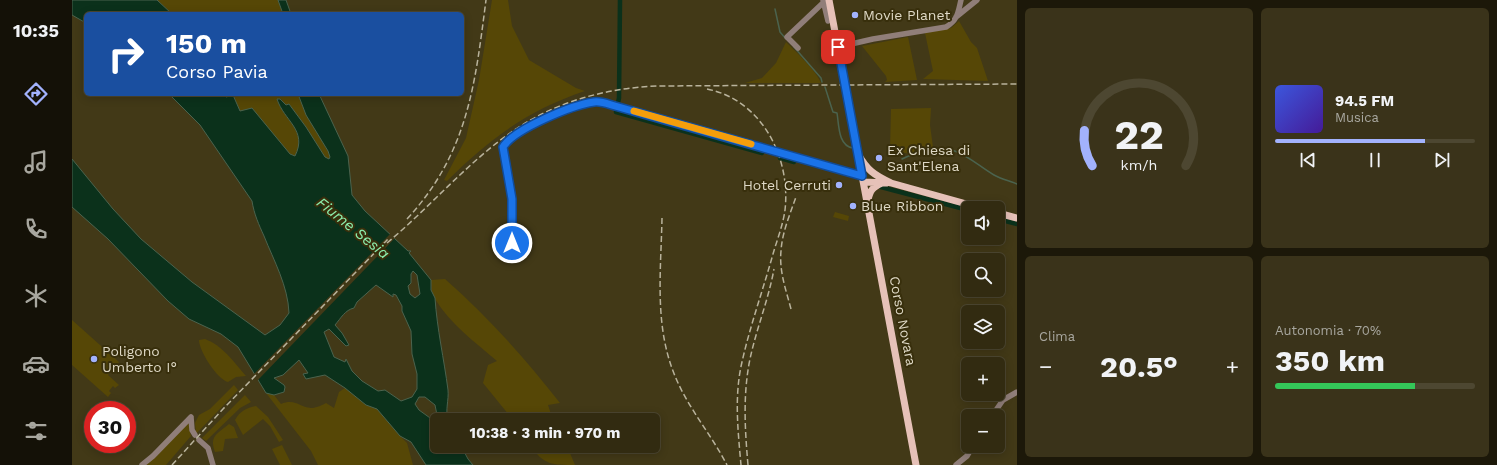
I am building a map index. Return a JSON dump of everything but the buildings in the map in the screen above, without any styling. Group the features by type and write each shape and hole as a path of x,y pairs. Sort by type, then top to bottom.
{"main road":[{"name":"Corso Novara","path":"825,0 838,47 916,465"},
{"path":"858,154 864,165 880,180"},
{"path":"863,179 891,182 961,202"},
{"path":"867,202 870,192 880,180"},
{"path":"1005,215 1017,218"}],"street":[{"path":"825,0 828,21"},
{"path":"798,48 787,37 825,0"},
{"path":"838,47 873,39 946,27 952,23 956,17 961,0"},
{"path":"956,17 977,0"},
{"path":"512,243 512,199 503,147 517,133 527,127 569,109 596,102 617,106 863,179"},
{"path":"997,409 1003,400 1017,392"},
{"path":"142,465 153,456 191,417 192,432 195,435"},
{"path":"199,440 208,448 213,465"},
{"path":"956,465 969,453"}],"shaded area":[{"path":"157,0 278,0 282,12 170,12"},
{"path":"492,0 508,0 512,26 529,60 576,88 585,91 545,107 510,127 478,152 447,181 444,180 466,138 479,80"},
{"path":"959,21 971,42 977,48 988,81 923,79 933,71 925,33 951,28"},
{"path":"908,37 917,80 885,82 887,80 886,76 862,46"},
{"path":"786,42 810,67 821,83 745,83 762,78 776,63"},
{"path":"233,96 299,96 306,115 328,151 330,157 329,160 325,157 289,104 286,105 281,99 277,99 280,107 294,126 299,139 295,156 290,154 240,111"},
{"path":"931,108 930,125 933,147 910,154 890,150 891,109"},
{"path":"835,212 849,216 848,221 833,217"},
{"path":"445,279 505,338 560,403 548,405 551,413 507,413 483,383 488,365 497,361 455,325 448,317 435,299 432,292 431,280"},
{"name":"Poligono Umberto I°","path":"72,320 119,362 108,375 119,385 115,388 113,386 109,391 111,393 108,397 72,365"},
{"path":"205,339 217,345 246,376 236,377 228,382 219,376 209,364 202,351 199,340"},
{"path":"234,385 238,390 196,434 195,423 199,415 210,409"},
{"path":"345,388 366,405 377,409 407,443 413,465 318,465 311,451 266,393 274,395 281,404 293,402 312,408 326,403 334,408 339,392"},
{"path":"245,395 251,402 240,408 206,441 202,438"},
{"path":"256,406 268,417 283,440 279,442 270,426 263,419 243,435 235,420 244,410"},
{"path":"189,421 191,436 166,465 145,465"},
{"path":"229,424 234,427 238,438 225,439 223,451 215,452 213,442 215,436"},
{"path":"282,445 292,465 280,465 272,449"},
{"path":"536,453 570,453 575,465 549,463"}],"water":[{"path":"72,0 157,0 170,12 84,12 84,22 72,15"},
{"path":"278,0 286,0 290,12 282,12"},
{"name":"Fiume Sesia","path":"171,96 233,96 240,111 252,108 290,154 295,156 299,139 294,126 280,107 277,99 280,99 286,105 289,104 325,157 329,159 330,157 328,151 306,115 299,96 320,96 348,156 352,195 365,211 408,251 411,251 409,253 431,280 431,290 435,298 448,398 447,413 437,413 435,405 425,397 419,397 415,404 419,410 430,418 430,453 465,453 473,465 426,465 411,442 400,436 377,409 366,405 345,388 325,375 306,379 303,374 308,373 299,360 283,375 274,378 284,385 284,392 274,395 266,393 238,347 221,334 189,319 168,301 108,239 72,207 72,159 113,209 141,239 192,282 265,335 280,325 289,313 283,283 254,210 252,201 200,125","holes":["413,271 417,275 420,294 415,298 410,294 408,286 411,283 411,274","376,285 393,297 393,294 396,295 402,306 402,311 411,331 412,354 417,374 417,389 412,397 401,401 385,390 378,391 362,381 352,371 346,359 345,362 334,357 324,332 329,329 346,346 349,345 335,325 341,317 346,312 354,308 357,302"]}],"pier":[{"path":"391,233 396,237 257,381 253,375"}],"waterway":[{"path":"620,0 619,98 616,112 762,153"},
{"path":"775,9 780,32 786,39"},
{"path":"794,47 821,78 822,82"},
{"path":"825,87 833,112 837,113 842,139 844,143 853,148"},
{"path":"902,159 913,154 927,151 940,149 952,150 969,158 994,175 1017,184"},
{"path":"780,158 794,162"},
{"path":"881,187 961,208"},
{"path":"1005,221 1017,224"}],"railway":[{"path":"407,219 427,194 444,169 456,143 465,117 478,61 486,0"},
{"path":"387,243 418,216 462,173 510,133 527,122 562,105 599,94 638,87 658,86 1017,84"},
{"path":"707,89 726,95 743,105 757,118 769,134 777,152 783,171 786,190 783,221 742,362 737,401 741,465"},
{"path":"791,309 783,280 781,258 785,230 796,197"},
{"path":"662,218 660,298 661,318 668,357 686,399 727,465"},
{"path":"172,465 223,409 389,238"},
{"path":"748,465 745,414 747,377 749,364 774,269"}],"slow traffic":[{"path":"634,111 751,144"}],"place":[{"name":"Movie Planet","path":"855,15"},
{"name":"Ex Chiesa di Sant'Elena","path":"879,158"},
{"name":"Hotel Cerruti","path":"839,185"},
{"name":"Blue Ribbon","path":"853,206"},
{"name":"Poligono Umberto I°","path":"94,359"}],"route":[{"path":"512,243 512,199 503,147 510,138 527,127 556,114 585,104 596,102 605,103 862,176 838,47"}]}
